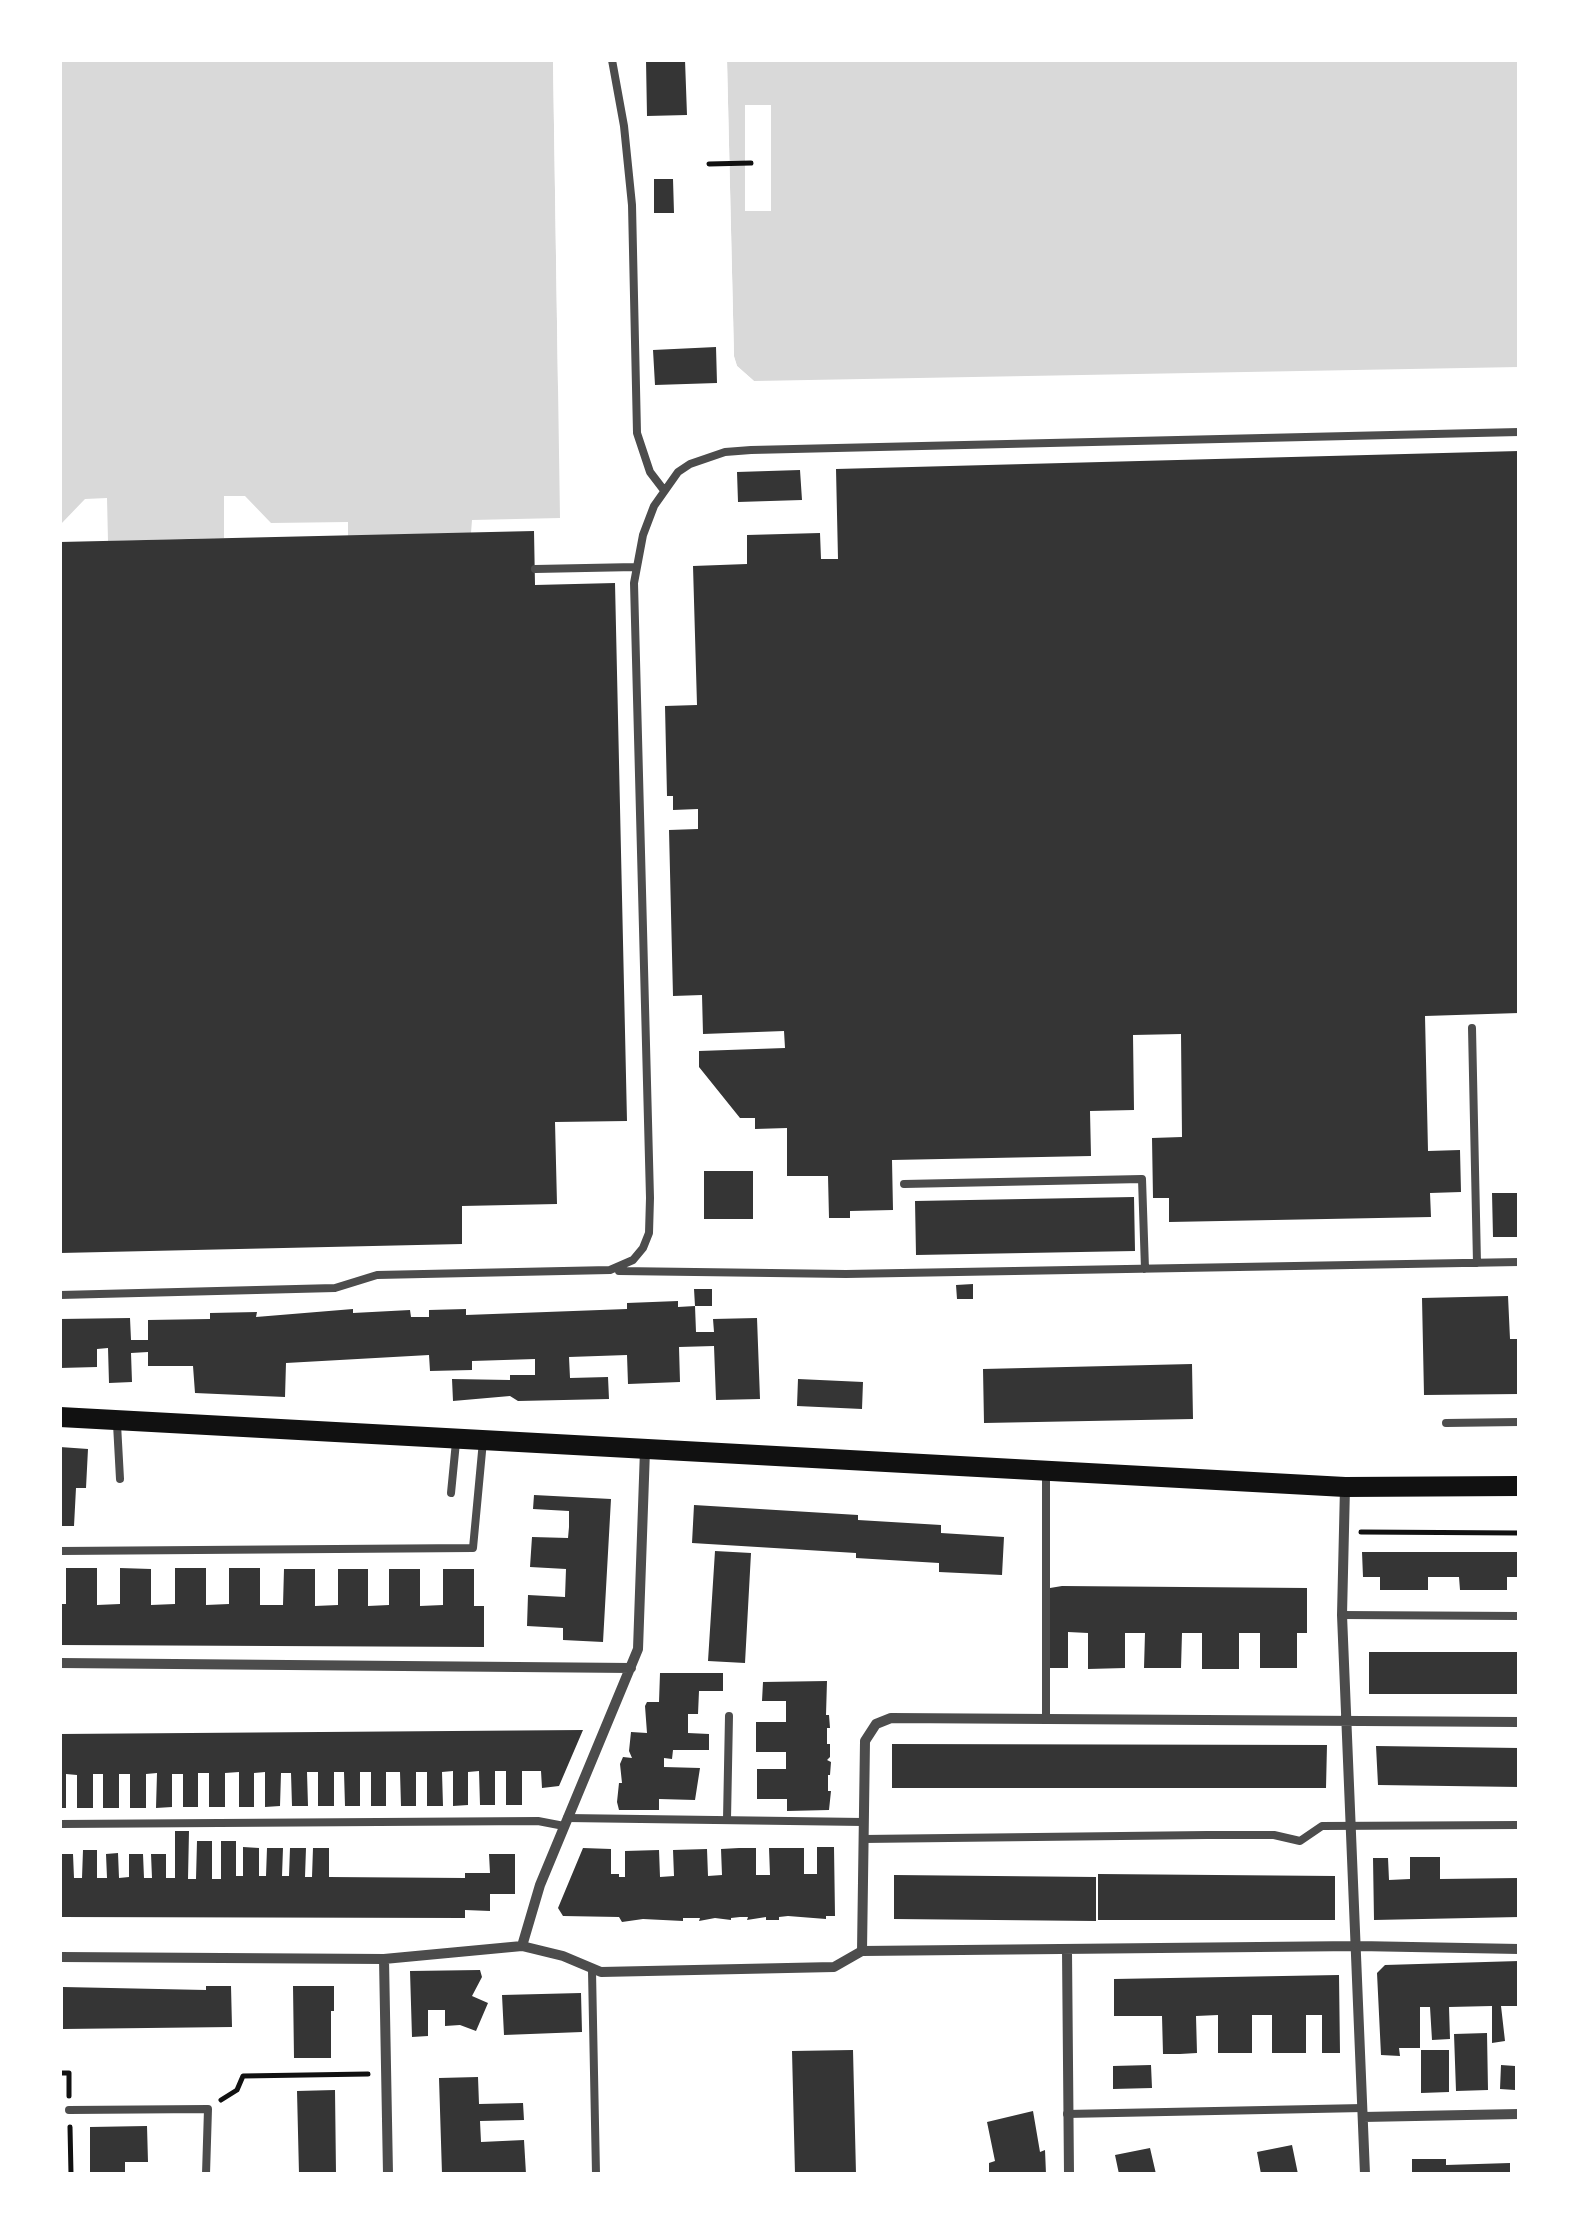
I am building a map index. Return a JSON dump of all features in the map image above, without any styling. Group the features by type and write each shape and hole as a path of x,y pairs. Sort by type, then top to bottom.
{"main road":[{"path":"60,1417 1346,1487 1519,1486"}],"street":[{"path":"522,1946 540,1885 638,1649 645,1450"},
{"path":"1346,1487 1342,1615 1365,2174"},
{"path":"60,1664 631,1668"},
{"path":"862,1951 865,1741 876,1724 890,1718 1519,1722"},
{"path":"60,1957 384,1960 522,1946 563,1956 592,1971 834,1967 862,1951 1519,1948"},
{"path":"1067,1951 1070,2174"},
{"path":"384,1960 388,2174"},
{"path":"1363,2112 1519,2114"}],"lane":[{"path":"612,60 632,205 637,433 650,472 664,489"},
{"path":"597,1270 623,1266 643,1248 650,1216 634,583 643,535 664,489 678,472 704,458 751,450 1519,432"},
{"path":"535,569 636,567"},
{"path":"1472,1028 1477,1262"},
{"path":"904,1184 1142,1178 1144,1269"},
{"path":"60,1294 335,1288 378,1275 597,1270 772,1274 1519,1262"},
{"path":"117,1420 120,1479"},
{"path":"1446,1423 1519,1422"},
{"path":"451,1493 456,1438"},
{"path":"60,1551 473,1548 483,1439"},
{"path":"1046,1472 1046,1718"},
{"path":"1342,1615 1519,1616"},
{"path":"727,1819 730,1716"},
{"path":"60,1824 727,1819 863,1822"},
{"path":"864,1839 1207,1835 1274,1836 1300,1841 1322,1826 1350,1824 1519,1826"},
{"path":"592,1971 596,2174"},
{"path":"70,2110 208,2108 206,2174"},
{"path":"1067,2114 1363,2112"}],"path":[{"path":"709,164 750,162"},
{"path":"1370,1533 1519,1533"},
{"path":"208,2108 237,2090 243,2076 386,2074"}],"shaded area":[{"path":"60,60 553,60 560,518 472,520 471,533 348,536 348,522 271,523 245,496 224,496 224,538 108,541 107,498 85,499 60,525"},
{"path":"727,60 1519,60 1519,367 754,381 737,366 734,357"}],"pier":[{"path":"553,60 558,60 563,388 558,388"},
{"path":"722,60 727,60 734,356 737,366 754,381 746,382 729,357"},
{"path":"745,105 771,105 771,211 745,211"}],"building":[{"path":"646,60 685,60 687,115 647,116"},
{"path":"654,179 673,179 674,213 654,213"},
{"path":"716,347 717,383 655,385 653,350"},
{"path":"1519,451 1519,1013 1425,1016 1428,1151 1460,1150 1461,1192 1430,1193 1431,1217 1169,1222 1169,1198 1153,1198 1152,1138 1182,1137 1181,1034 1133,1035 1134,1110 1090,1111 1091,1156 892,1160 893,1210 850,1211 850,1218 829,1218 828,1176 787,1176 787,1128 755,1129 755,1118 740,1118 699,1067 699,1051 785,1048 784,1031 703,1034 702,995 673,996 669,830 698,829 698,809 673,810 673,796 667,796 665,706 697,705 693,566 747,564 747,535 820,533 821,559 838,559 836,469"},
{"path":"800,470 802,500 738,502 737,472"},
{"path":"534,531 535,585 615,583 627,1121 555,1122 557,1204 462,1206 462,1244 60,1253 60,542"},
{"path":"704,1171 753,1171 753,1219 704,1219"},
{"path":"1492,1193 1519,1193 1519,1237 1493,1237"},
{"path":"1134,1197 1135,1251 916,1255 915,1201"},
{"path":"973,1284 973,1299 957,1299 956,1285"},
{"path":"694,1289 712,1289 712,1306 695,1306"},
{"path":"1508,1296 1510,1339 1519,1339 1519,1394 1424,1395 1422,1298"},
{"path":"678,1301 678,1307 695,1306 696,1332 714,1332 713,1319 757,1318 760,1399 716,1400 714,1346 679,1347 680,1382 628,1384 627,1355 569,1357 570,1378 608,1377 609,1399 518,1401 510,1396 453,1401 452,1379 510,1380 510,1375 535,1375 535,1359 472,1361 472,1370 430,1371 429,1355 286,1363 285,1397 195,1393 193,1366 148,1366 148,1352 131,1353 132,1382 109,1383 108,1348 97,1349 97,1367 60,1368 60,1319 130,1318 131,1340 148,1340 148,1320 210,1319 210,1313 257,1312 256,1317 353,1309 353,1313 410,1310 411,1317 429,1317 429,1310 466,1309 466,1315 627,1309 627,1303"},
{"path":"1192,1364 1193,1419 984,1423 983,1369"},
{"path":"798,1379 863,1382 862,1409 797,1406"},
{"path":"60,1447 88,1449 86,1488 76,1488 74,1526 60,1526"},
{"path":"534,1495 611,1499 603,1642 563,1640 563,1628 527,1626 528,1595 565,1597 566,1569 530,1567 532,1537 568,1538 569,1527 569,1511 533,1509"},
{"path":"694,1505 858,1515 858,1520 941,1525 941,1533 1004,1537 1002,1575 939,1572 939,1563 856,1558 856,1553 692,1543"},
{"path":"715,1551 751,1553 745,1663 708,1661"},
{"path":"1362,1552 1519,1552 1519,1577 1507,1577 1507,1590 1460,1590 1459,1577 1428,1577 1428,1590 1380,1590 1380,1577 1363,1577"},
{"path":"66,1568 97,1568 97,1605 120,1604 120,1568 151,1569 151,1605 175,1604 175,1568 206,1568 206,1605 229,1604 229,1568 260,1568 260,1605 283,1605 284,1569 315,1569 315,1606 338,1605 338,1569 368,1569 368,1606 389,1605 389,1569 420,1569 420,1606 443,1605 443,1569 474,1569 474,1606 484,1606 484,1647 60,1645 60,1604 66,1604"},
{"path":"1050,1588 1307,1588 1307,1633 1297,1633 1297,1668 1260,1668 1260,1633 1239,1633 1239,1669 1202,1669 1202,1633 1182,1633 1181,1668 1144,1668 1145,1633 1125,1633 1125,1668 1088,1669 1088,1633 1068,1632 1068,1668 1050,1668"},
{"path":"1369,1652 1519,1652 1519,1694 1369,1694"},
{"path":"660,1673 723,1673 723,1691 699,1691 698,1714 688,1714 688,1733 709,1734 709,1750 673,1750 672,1759 664,1758 664,1767 700,1768 695,1800 659,1799 659,1810 619,1810 620,1764 623,1757 632,1758 631,1732 647,1733 645,1706 647,1702 659,1702"},
{"path":"827,1681 829,1810 787,1811 787,1799 757,1799 757,1769 786,1769 786,1752 756,1752 756,1722 786,1722 786,1701 762,1701 763,1682"},
{"path":"583,1730 559,1786 542,1788 541,1771 522,1771 522,1805 506,1805 506,1771 495,1771 495,1805 480,1805 479,1771 468,1772 468,1805 453,1806 453,1771 442,1772 443,1806 427,1806 427,1772 416,1772 416,1806 401,1806 400,1772 386,1772 386,1806 371,1806 371,1772 360,1772 360,1806 345,1806 344,1772 334,1772 334,1806 318,1806 318,1772 307,1772 308,1806 292,1806 291,1773 281,1773 280,1806 265,1807 265,1772 254,1773 254,1807 239,1807 239,1772 225,1773 225,1807 209,1807 209,1773 198,1773 198,1807 183,1807 183,1774 172,1774 172,1807 156,1808 157,1773 146,1774 146,1808 130,1808 130,1774 119,1774 119,1808 103,1808 103,1774 93,1774 93,1808 77,1808 77,1775 66,1774 66,1808 60,1808 60,1734"},
{"path":"892,1744 1327,1745 1326,1788 892,1788"},
{"path":"1376,1746 1519,1748 1519,1787 1378,1785"},
{"path":"175,1831 189,1831 188,1879 196,1879 197,1841 212,1841 212,1879 221,1879 221,1841 236,1841 236,1876 243,1876 243,1847 259,1848 259,1876 266,1876 267,1848 283,1848 282,1876 289,1876 290,1848 306,1848 305,1877 312,1877 313,1848 329,1848 329,1877 465,1878 465,1873 490,1873 489,1854 515,1854 515,1894 490,1894 490,1911 465,1910 465,1918 60,1917 61,1854 73,1854 74,1878 82,1878 83,1850 97,1850 97,1878 107,1878 106,1854 118,1853 119,1878 129,1877 129,1854 143,1854 144,1878 152,1878 151,1854 166,1854 166,1878 175,1878"},
{"path":"817,1847 834,1847 835,1916 826,1919 788,1916 779,1920 740,1917 622,1922 619,1917 563,1916 558,1908 583,1848 611,1849 611,1874 619,1877 625,1877 625,1851 659,1850 660,1877 674,1876 673,1850 707,1849 708,1876 722,1875 721,1849 739,1848 756,1848 756,1875 770,1875 769,1848 804,1848 804,1874 817,1874"},
{"path":"1410,1857 1440,1857 1440,1879 1519,1878 1519,1917 1374,1920 1373,1858 1388,1858 1389,1880 1410,1879"},
{"path":"1098,1874 1335,1876 1335,1920 1098,1920"},
{"path":"894,1875 1096,1877 1096,1921 894,1919"},
{"path":"1519,1961 1519,2006 1501,2006 1505,2041 1492,2043 1492,2006 1449,2007 1450,2039 1432,2040 1430,2007 1420,2007 1420,2048 1399,2048 1400,2056 1381,2055 1377,1973 1385,1965"},
{"path":"480,1970 482,1977 472,1996 488,2003 476,2031 460,2025 445,2026 445,2010 428,2010 428,2036 412,2037 410,1971"},
{"path":"1339,1975 1340,2053 1322,2053 1322,2015 1306,2015 1306,2053 1272,2053 1272,2015 1252,2015 1252,2053 1218,2053 1218,2015 1196,2016 1197,2053 1180,2054 1163,2054 1162,2016 1114,2016 1114,1979"},
{"path":"206,1986 231,1986 232,2027 63,2029 63,1987 206,1990"},
{"path":"293,1986 334,1986 331,2058 294,2058"},
{"path":"581,1993 582,2032 504,2035 502,1995"},
{"path":"1487,2033 1488,2090 1456,2091 1454,2034"},
{"path":"853,2050 856,2174 795,2174 792,2051"},
{"path":"1421,2050 1449,2050 1449,2092 1421,2093"},
{"path":"1151,2065 1152,2088 1113,2089 1113,2066"},
{"path":"1501,2065 1515,2066 1515,2090 1500,2089"},
{"path":"478,2077 479,2104 523,2103 524,2120 480,2121 481,2142 524,2140 526,2174 442,2174 439,2078"},
{"path":"335,2090 336,2174 299,2174 297,2091"},
{"path":"1033,2111 1040,2152 1045,2150 1046,2174 989,2174 989,2163 995,2161 987,2122"},
{"path":"147,2126 148,2162 125,2162 125,2174 90,2174 90,2127"},
{"path":"1292,2145 1298,2174 1261,2174 1257,2152"},
{"path":"1150,2148 1156,2174 1119,2174 1115,2155"},
{"path":"1412,2159 1446,2159 1446,2165 1510,2163 1510,2174 1412,2174"}]}
